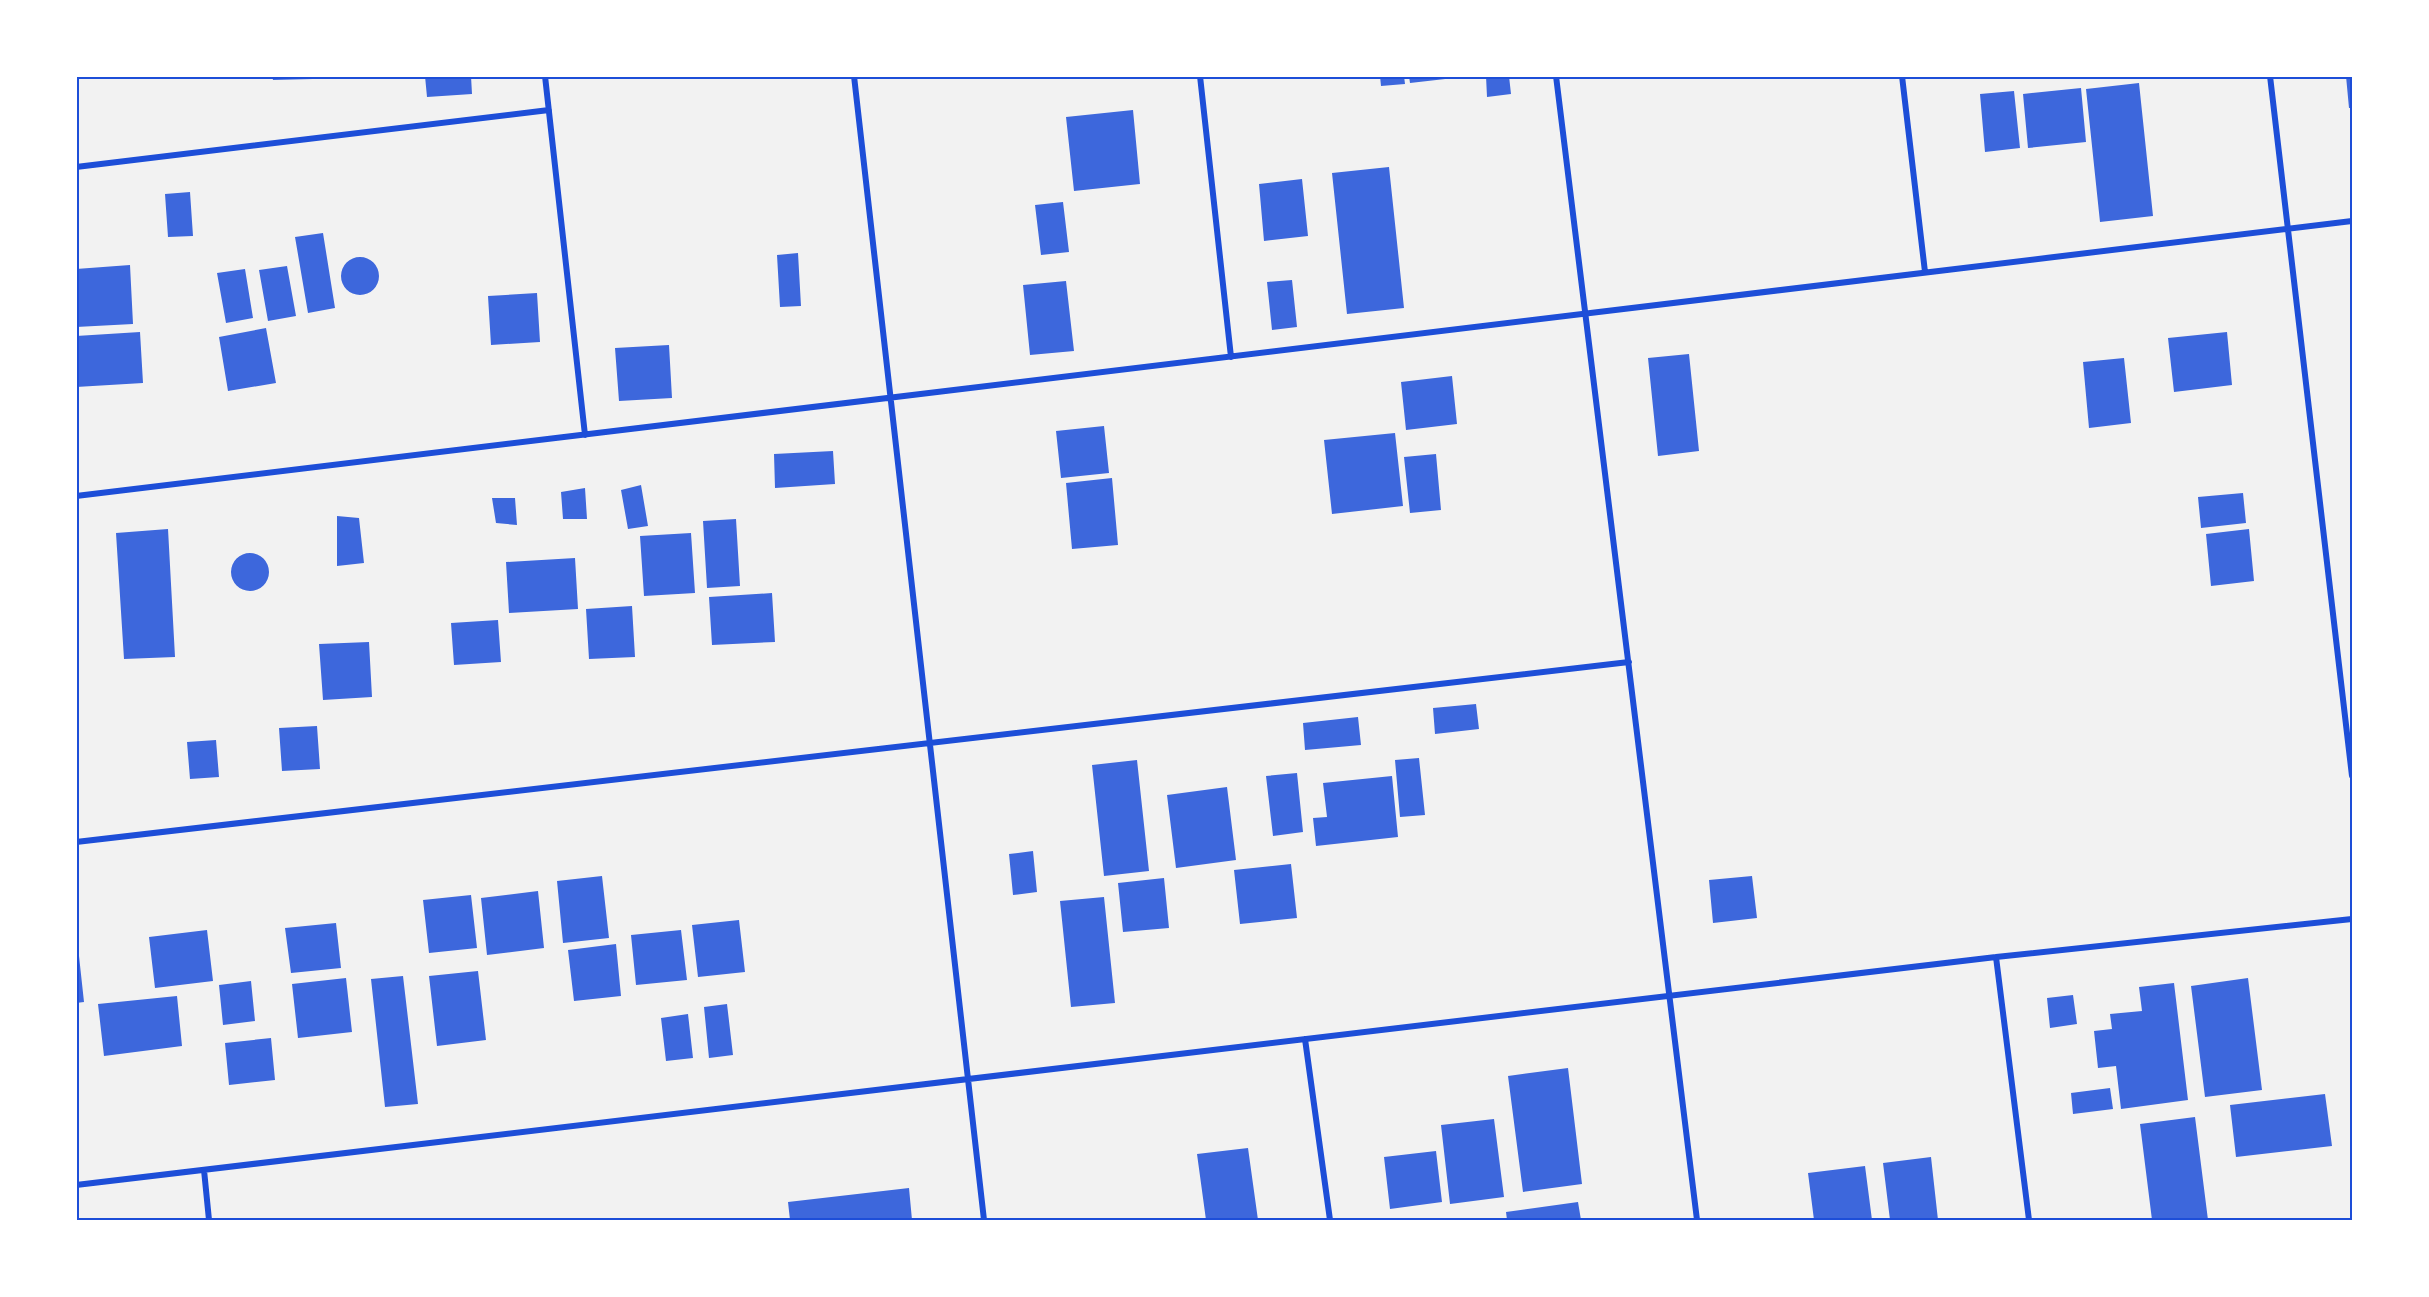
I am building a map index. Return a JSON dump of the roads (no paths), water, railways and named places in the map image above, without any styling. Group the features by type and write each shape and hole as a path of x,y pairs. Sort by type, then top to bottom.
{"street":[{"path":"545,76 585,435"},
{"path":"854,76 984,1221"},
{"path":"1200,76 1231,357"},
{"path":"1556,76 1697,1221"},
{"path":"1902,76 1925,272"},
{"path":"2270,76 2352,776"},
{"path":"76,166 549,110"},
{"path":"76,496 2352,221"},
{"path":"76,842 1629,662"},
{"path":"76,1185 1996,957 2352,919"},
{"path":"1996,957 2029,1221"},
{"path":"1305,1039 1330,1221"},
{"path":"204,1170 209,1221"}]}
